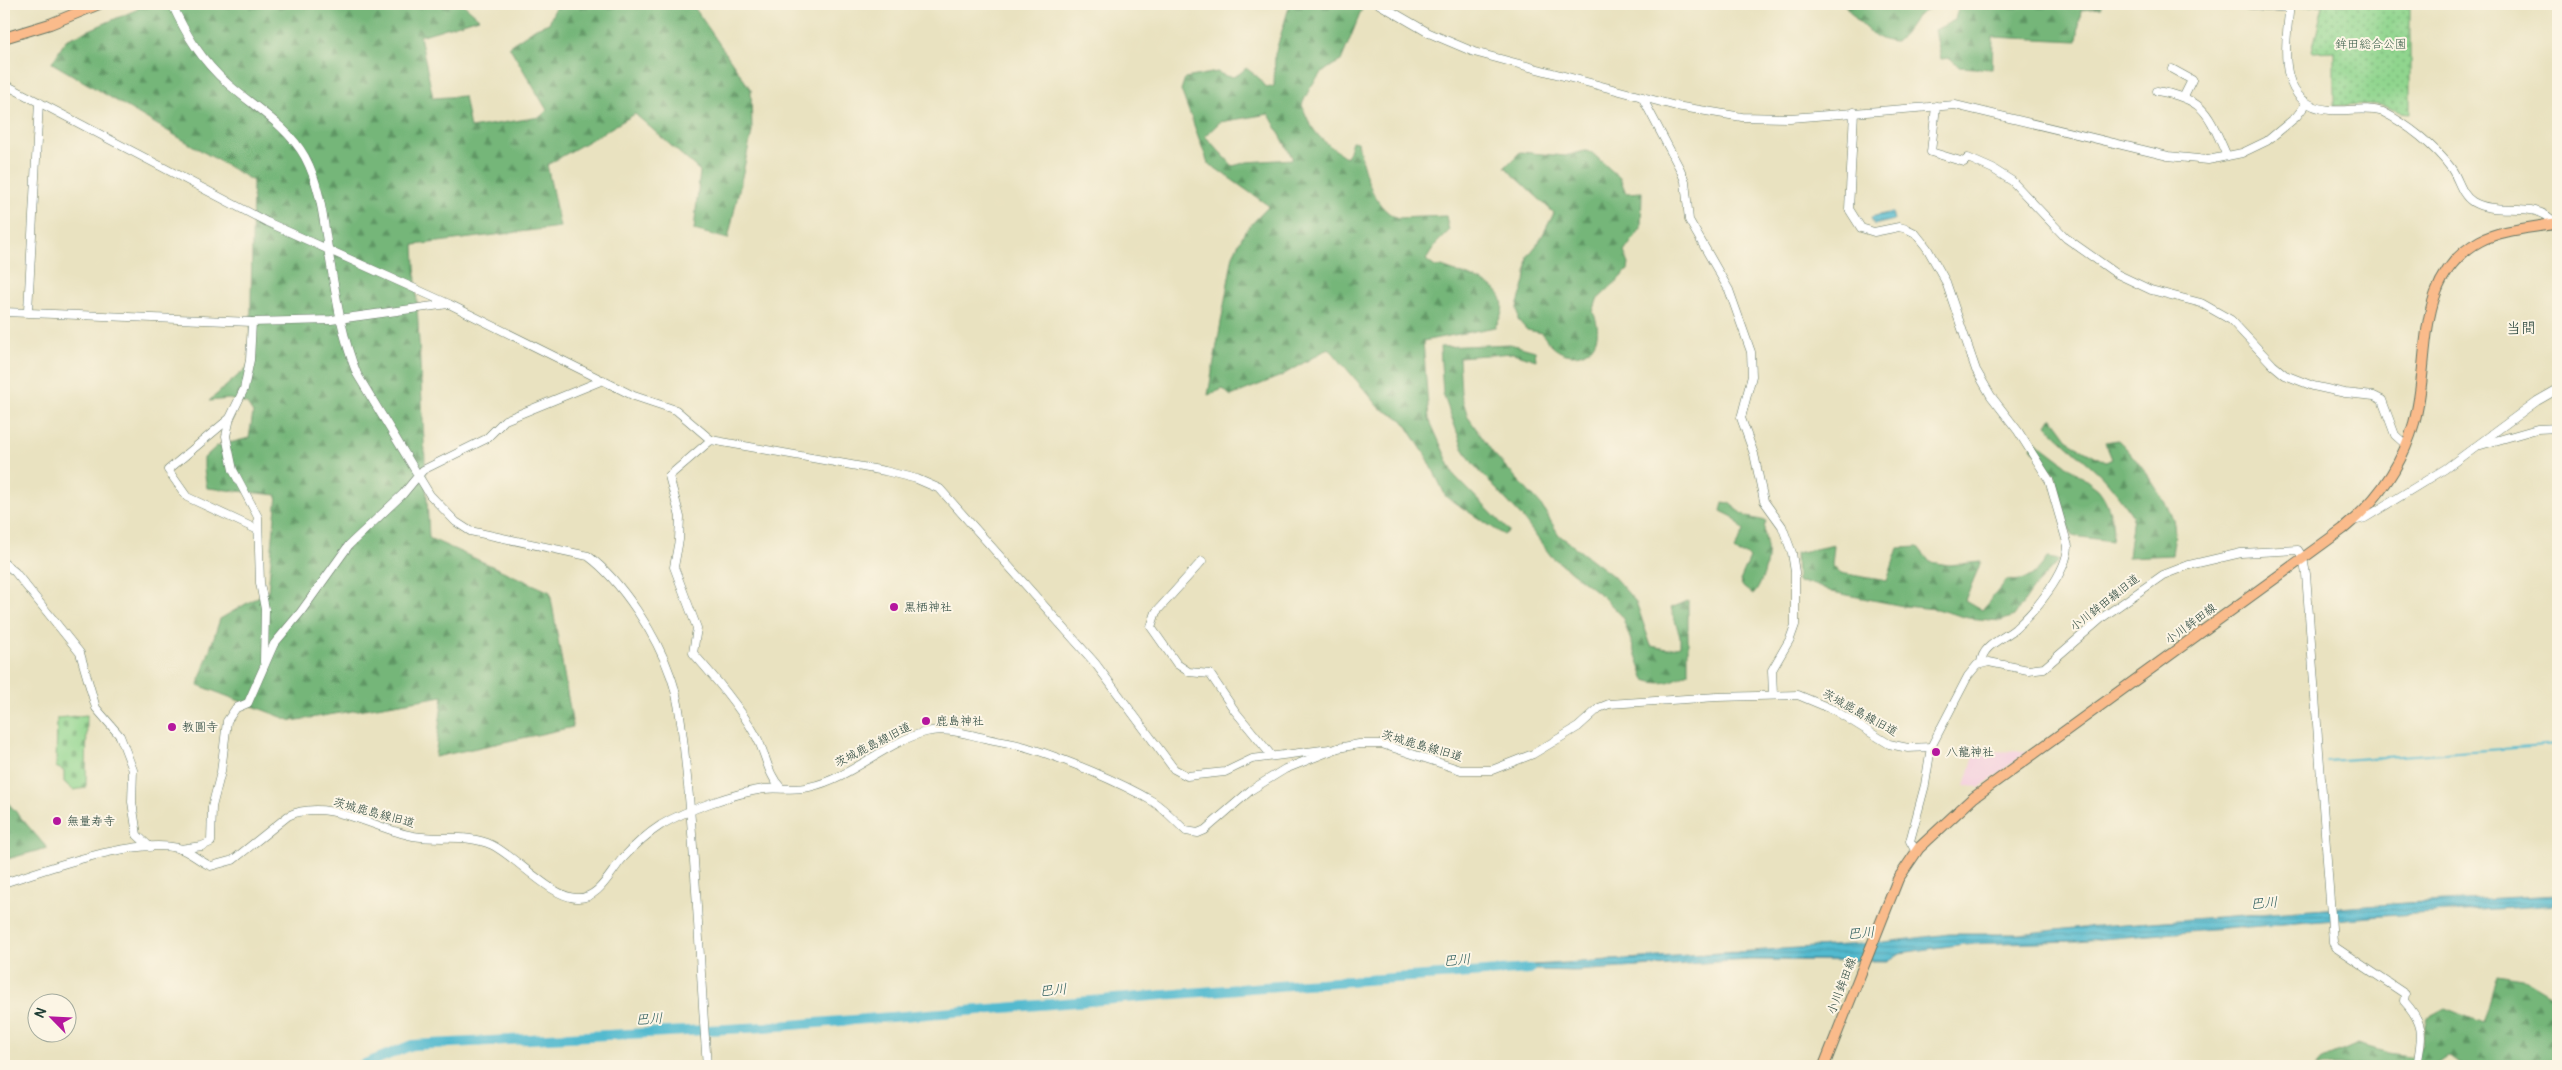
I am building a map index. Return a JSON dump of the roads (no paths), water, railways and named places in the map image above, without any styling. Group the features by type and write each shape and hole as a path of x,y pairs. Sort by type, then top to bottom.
{"main road":[{"path":"4,38 50,24 99,4"},
{"name":"小川鉾田線","path":"1824,1066 1892,890 1916,852 1973,798 2303,558 2370,505 2385,484 2406,445 2417,411 2431,305 2446,272 2468,250 2482,240 2500,234 2557,224"}],"street":[{"path":"172,4 188,38 208,65 278,127 304,155 318,190 342,319 350,356 357,374 418,476 443,511 470,531 588,556 611,577 644,624 661,653 672,678 682,733 690,812 701,1004 707,1066"},
{"path":"1379,4 1429,33 1474,52 1642,97 1698,110 1742,117 1790,118 1936,106 1972,108 2182,158 2208,160 2248,151 2275,136 2296,118 2307,103"},
{"path":"2239,4 2290,6 2285,56 2288,74 2290,82 2307,103 2326,110 2374,109 2383,112 2438,152 2472,202 2488,208 2532,210 2547,216 2557,224"},
{"path":"2172,69 2192,80 2184,96"},
{"path":"4,84 267,222 449,304 634,396 676,410 711,440 885,471 917,479 940,490 1095,663 1174,769 1187,776 1225,772 1252,759 1271,755 1338,748"},
{"path":"2157,91 2184,96 2200,106 2206,112 2227,156"},
{"path":"1642,97 1680,169 1684,181 1689,220 1730,290 1751,352 1752,376 1740,418 1754,454 1764,501 1787,535 1795,572 1795,625 1790,639 1772,670 1772,695"},
{"path":"28,311 39,102"},
{"path":"1936,106 1931,152 1964,162 1968,158 1998,171 2019,187 2053,225 2082,251 2137,284 2210,306 2239,327 2273,365 2285,374 2320,388 2374,396 2382,400 2395,435 2406,445"},
{"path":"1854,112 1848,209 1861,228 1874,232 1899,227 1907,228 1915,233 1927,248 1946,282 1976,370 1991,396 2018,431 2049,480 2068,546 2068,556 2059,576 2016,628 1984,651 1981,663 1968,676 1931,746 1925,785 1910,841 1916,852"},
{"path":"4,312 28,311 252,322 342,319 449,304"},
{"path":"252,322 250,360 244,389 230,418 226,436 228,450 242,488 258,517 260,583 265,609 264,664"},
{"path":"180,849 202,846 210,842 212,807 221,772 227,721 236,708 248,703 274,644 300,613 349,546 403,494 428,466 486,439 506,420 603,380"},
{"path":"2352,521 2366,518 2445,469 2537,401 2558,389"},
{"path":"230,418 168,470 187,497 258,530"},
{"path":"2479,444 2537,429 2558,428"},
{"path":"711,440 669,476 680,517 679,540 674,567 697,628 693,653 717,679 753,731 763,749 773,780 781,788"},
{"name":"小川鉾田線旧道","path":"1981,663 1995,663 2028,670 2044,668 2103,617 2151,582 2189,565 2241,553 2290,549 2298,550 2303,558"},
{"path":"2303,558 2312,638 2329,897 2335,947 2405,994 2404,1000 2420,1021 2422,1031 2417,1066"},
{"path":"1202,561 1156,612 1151,627 1177,664 1189,672 1210,674 1235,711 1271,755"},
{"path":"4,563 15,572 80,653 92,700 96,708 120,736 128,756 133,770 132,802 137,835 150,847"},
{"name":"茨城鹿島線旧道","path":"4,883 119,850 150,847 180,849 211,866 226,864 277,823 297,812 338,813 410,835 478,839 497,848 549,886 575,898 590,895 599,888 630,850 658,827 679,814 690,812 735,795 781,788 800,789 817,785 871,760 903,740 924,732 950,730 1028,747 1092,773 1152,801 1186,831 1198,833 1215,823 1251,790 1285,769 1338,748 1359,744 1382,744 1461,770 1492,770 1533,754 1578,727 1604,705 1798,695 1818,702 1896,746 1931,746"}],"water":[{"path":"1892,212 1894,220 1874,225 1871,217"},
{"path":"2558,895 2558,905 2383,916 2077,941 1964,944 1900,953 1888,961 1750,960 1575,971 1502,969 1533,965 1876,943 1949,934 2019,934 2083,927 2406,903"}],"waterway":[{"path":"2327,761 2558,745"},
{"name":"巴川","path":"360,1066 412,1045 766,1027 1290,985 1530,969"}],"place":[{"name":"黒栖神社","path":"894,607"},
{"name":"鹿島神社","path":"926,721"},
{"name":"教圓寺","path":"172,727"},
{"name":"八龍神社","path":"1936,752"},
{"name":"無量寿寺","path":"57,821"}],"district":[{"name":"当間","path":"2521,328"}],"park label":[{"name":"鉾田総合公園","path":"2371,44"}]}
